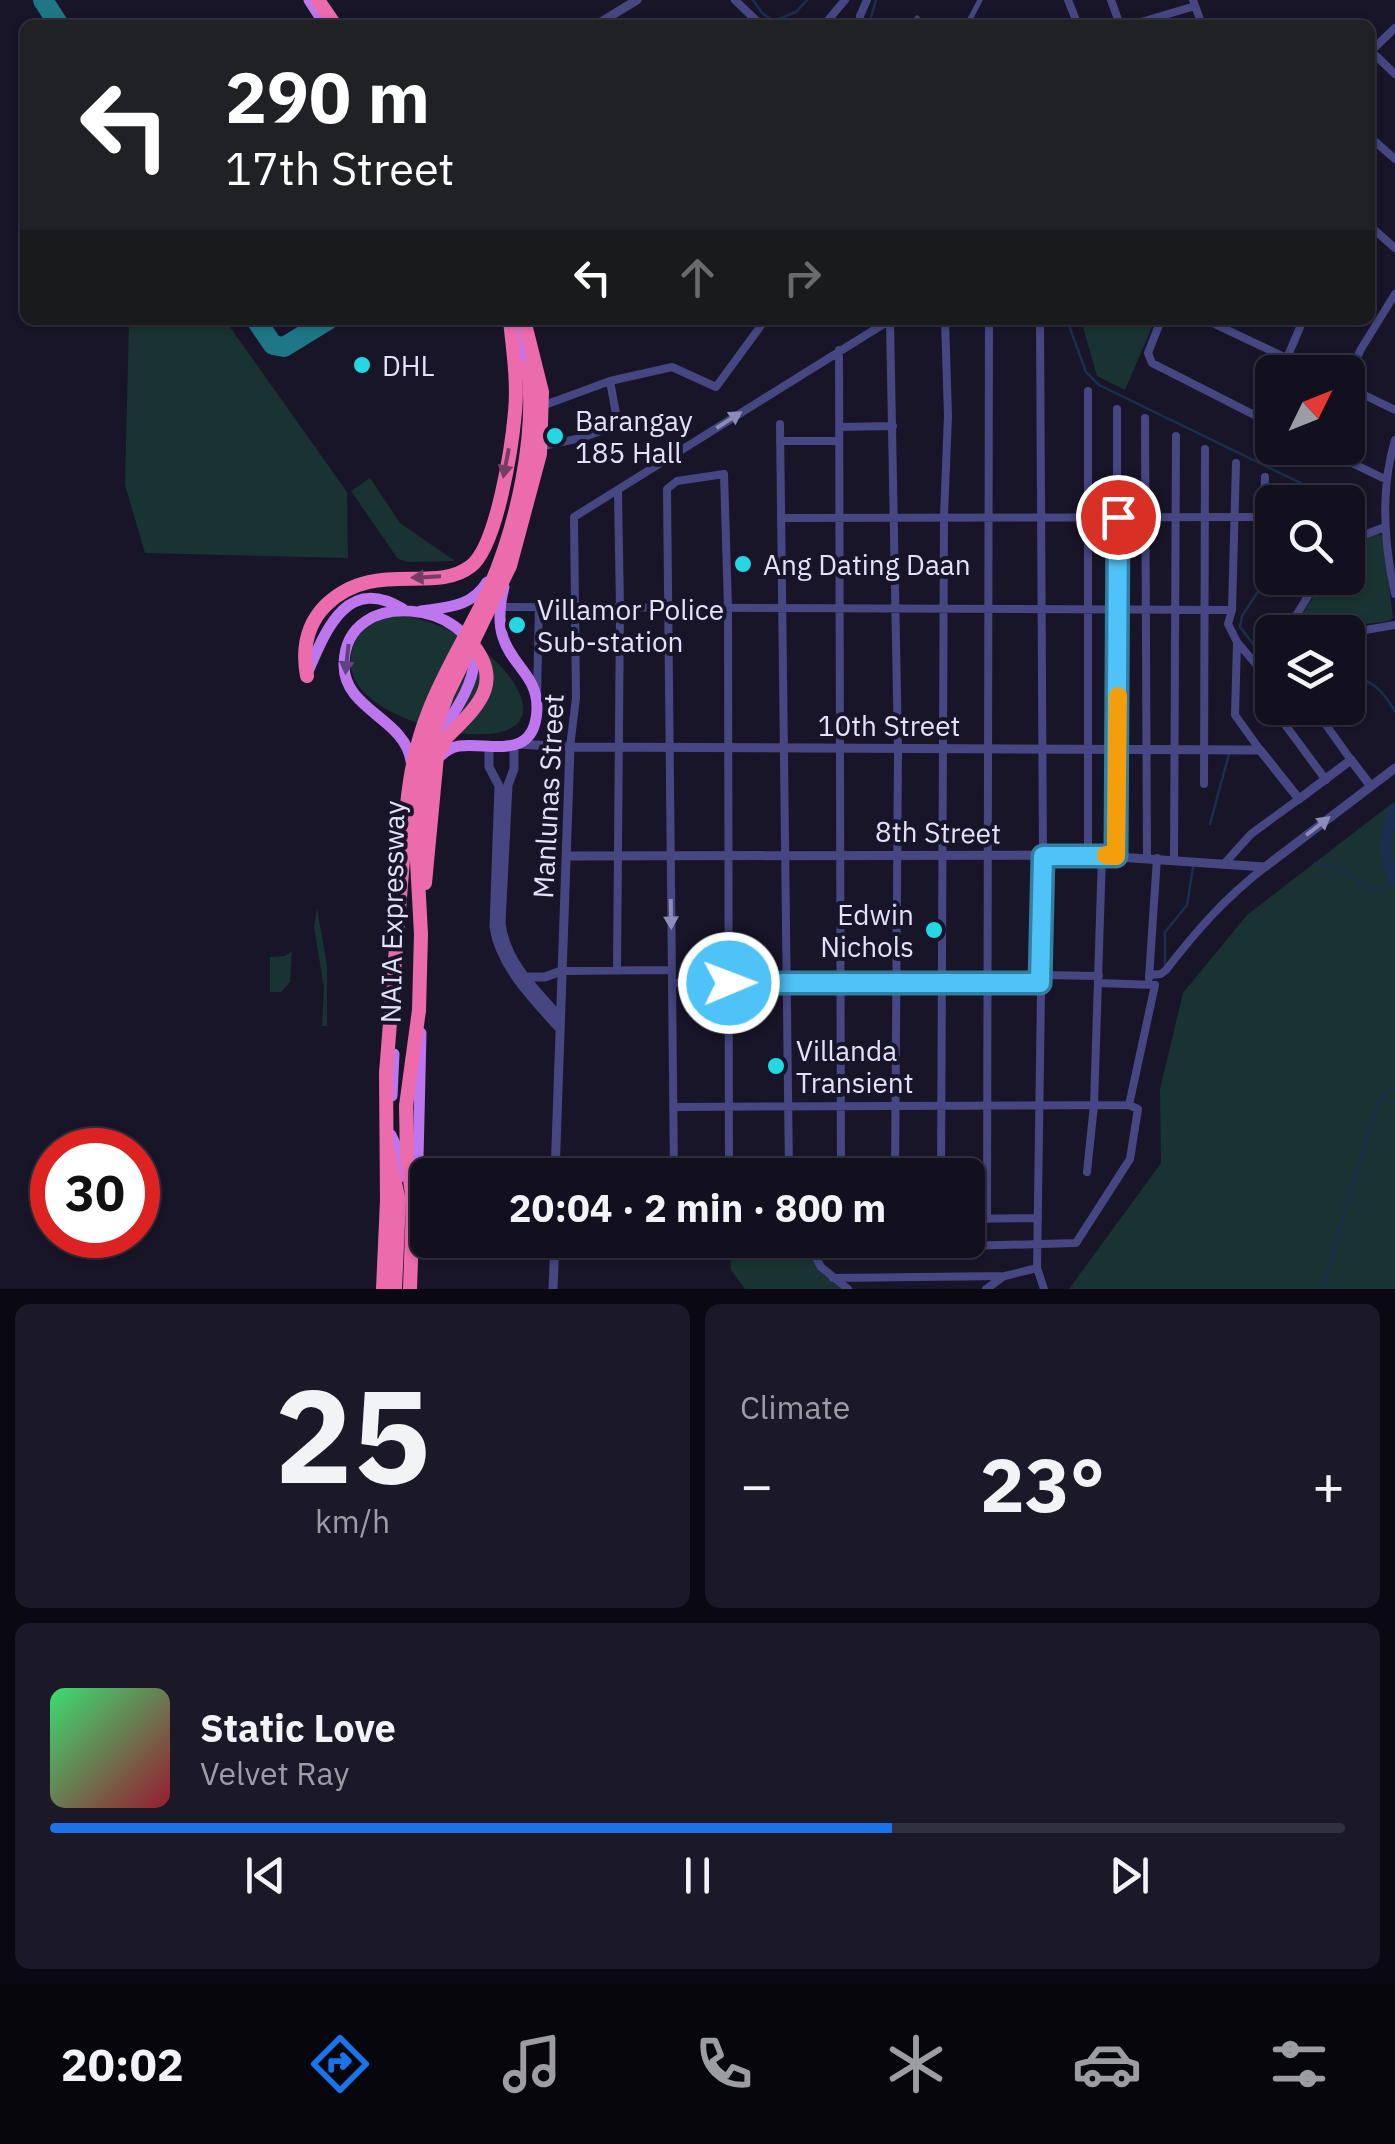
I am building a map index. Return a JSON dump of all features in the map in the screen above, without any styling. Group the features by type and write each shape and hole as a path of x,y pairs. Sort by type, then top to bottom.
{"highway":[{"path":"307,676 304,650 311,626 322,610 344,592 372,580 456,574 482,556 494,518 515,413 512,325"},
{"name":"NAIA Expressway","path":"399,1288 399,1201 386,1073 408,786 426,715 498,564 524,464 532,392 528,359 514,325"},
{"name":"NAIA Expressway","path":"399,1288 413,1202 406,1158 406,1106 419,1010 421,934 416,842 420,785 429,742 447,694 510,566 540,454 542,392 526,325"},
{"path":"421,934 437,756 446,738 479,704 486,691 487,677 478,652 466,638"}],"main road":[{"path":"307,676 322,636 344,609 374,598 421,610 467,602 486,584 514,497 527,433 526,364 514,325"},
{"path":"429,778 439,757 458,746 516,745 534,722 536,699 499,629 499,607 538,447 540,364 527,325"},
{"path":"529,399 542,402"},
{"path":"396,1225 399,1152 390,1136 412,776 408,748 352,691 346,681 344,660 349,642 361,626 404,608"},
{"path":"399,1288 420,1122 429,778 434,746 472,675 474,655 466,638 421,610"},
{"path":"390,1136 416,1129 420,1122"}],"street":[{"path":"604,20 638,0"},
{"path":"735,0 757,20"},
{"path":"842,4 860,20 867,0"},
{"path":"1145,20 1194,3"},
{"path":"1375,46 1395,28"},
{"path":"1375,56 1395,74"},
{"path":"1375,141 1395,159"},
{"path":"1375,230 1395,248"},
{"path":"1357,355 1395,294"},
{"path":"542,402 610,381 672,368 716,387 762,325"},
{"path":"616,971 620,747 618,492 882,325"},
{"path":"890,325 898,749 895,1158"},
{"path":"941,1158 943,609 948,416 945,325"},
{"path":"989,325 987,1218 1038,1218"},
{"path":"1040,325 1043,856 1037,1268 1044,1289"},
{"path":"1158,325 1148,354 1152,363 1255,415"},
{"path":"1216,325 1280,355"},
{"path":"1230,332 1233,325"},
{"path":"1287,355 1302,325"},
{"path":"839,350 841,1158"},
{"path":"538,447 582,438 619,424 610,381"},
{"path":"1088,391 1088,855"},
{"path":"1365,396 1395,410"},
{"path":"1116,856 1118,409"},
{"path":"1129,1105 1151,981 1146,418"},
{"path":"780,424 788,1158"},
{"path":"839,427 893,426"},
{"path":"1174,860 1176,436"},
{"path":"1395,440 1385,528 1395,594"},
{"path":"780,441 838,441"},
{"path":"1204,784 1205,448"},
{"path":"1236,463 1232,610 1228,624 1255,663"},
{"path":"1356,465 1388,480"},
{"path":"674,1158 667,489 677,481 724,474 728,608 729,1158"},
{"path":"1265,476 1266,485"},
{"name":"Manlunas Street","path":"555,1158 570,747 576,698 574,517 618,492"},
{"path":"781,518 1255,517"},
{"path":"1365,535 1385,528"},
{"path":"499,607 1232,610"},
{"path":"536,699 539,608"},
{"path":"1365,630 1395,625"},
{"path":"1237,642 1235,715 1299,799"},
{"path":"1285,725 1326,780"},
{"path":"1326,725 1370,785"},
{"path":"516,745 510,776 501,922 508,952 558,1022"},
{"name":"10th Street","path":"516,745 1260,750"},
{"path":"489,748 489,768 499,786 494,927 497,944 508,966 558,1022"},
{"path":"1224,864 1250,834 1351,760"},
{"path":"672,983 1151,981 1166,970 1216,908 1395,768"},
{"path":"494,776 510,776"},
{"path":"1086,1172 1094,1105 1102,855"},
{"name":"8th Street","path":"567,856 1102,855 1265,866"},
{"path":"527,977 545,977 561,971 672,970"},
{"path":"673,1106 1129,1105 1138,1109 1133,1148 1076,1243 816,1252 821,1267 848,1289"},
{"path":"553,1289 554,1258"},
{"path":"834,1278 1005,1276 1037,1268"},
{"path":"986,1289 1005,1276"}],"green space":[{"path":"129,325 229,325 347,492 348,558 145,553 125,485"},
{"path":"1082,325 1153,325 1125,390 1097,376"},
{"path":"370,478 400,523 455,561 398,559 351,491"},
{"path":"1366,535 1383,536 1393,618 1365,624 1365,615 1302,615 1314,595 1365,595"},
{"path":"396,614 460,635 496,661 518,691 523,705 521,718 512,727 495,733 452,732 411,720 372,700 351,670 354,643 374,623"},
{"path":"1395,801 1395,1289 1069,1289 1161,1163 1160,1089 1183,993 1247,915"},
{"path":"317,908 327,965 327,1026 322,1026 324,988 314,927"},
{"path":"292,951 290,982 281,992 270,992 270,957"},
{"path":"730,1258 811,1258 844,1289 745,1289 731,1270"}],"waterway":[{"path":"753,0 772,20"},
{"path":"776,20 796,12 807,0"},
{"path":"872,20 876,0"},
{"path":"1069,325 1086,372 1099,385 1305,485"},
{"path":"1255,646 1240,627 1242,616 1256,595"},
{"path":"1365,681 1386,697 1395,711"},
{"path":"1210,824 1229,754"},
{"path":"1395,809 1386,845 1395,880"},
{"path":"1315,863 1341,869 1372,890 1389,886 1395,880"},
{"path":"1165,965 1165,932 1187,905 1193,868"},
{"path":"1322,1289 1378,1102 1395,1088"}],"taxiway":[{"path":"43,0 56,20"},
{"path":"259,325 273,345 284,347 320,325"}],"slow traffic":[{"path":"1106,855 1116,856 1118,696"}],"place":[{"name":"DHL","path":"362,365"},
{"name":"Barangay 185 Hall","path":"555,436"},
{"name":"Ang Dating Daan","path":"743,564"},
{"name":"Villamor Police Sub-station","path":"517,625"},
{"name":"Edwin Nichols","path":"934,930"},
{"name":"Villanda Transient","path":"776,1066"}],"route":[{"path":"729,983 1040,983 1043,856 1116,856 1118,517"}]}
